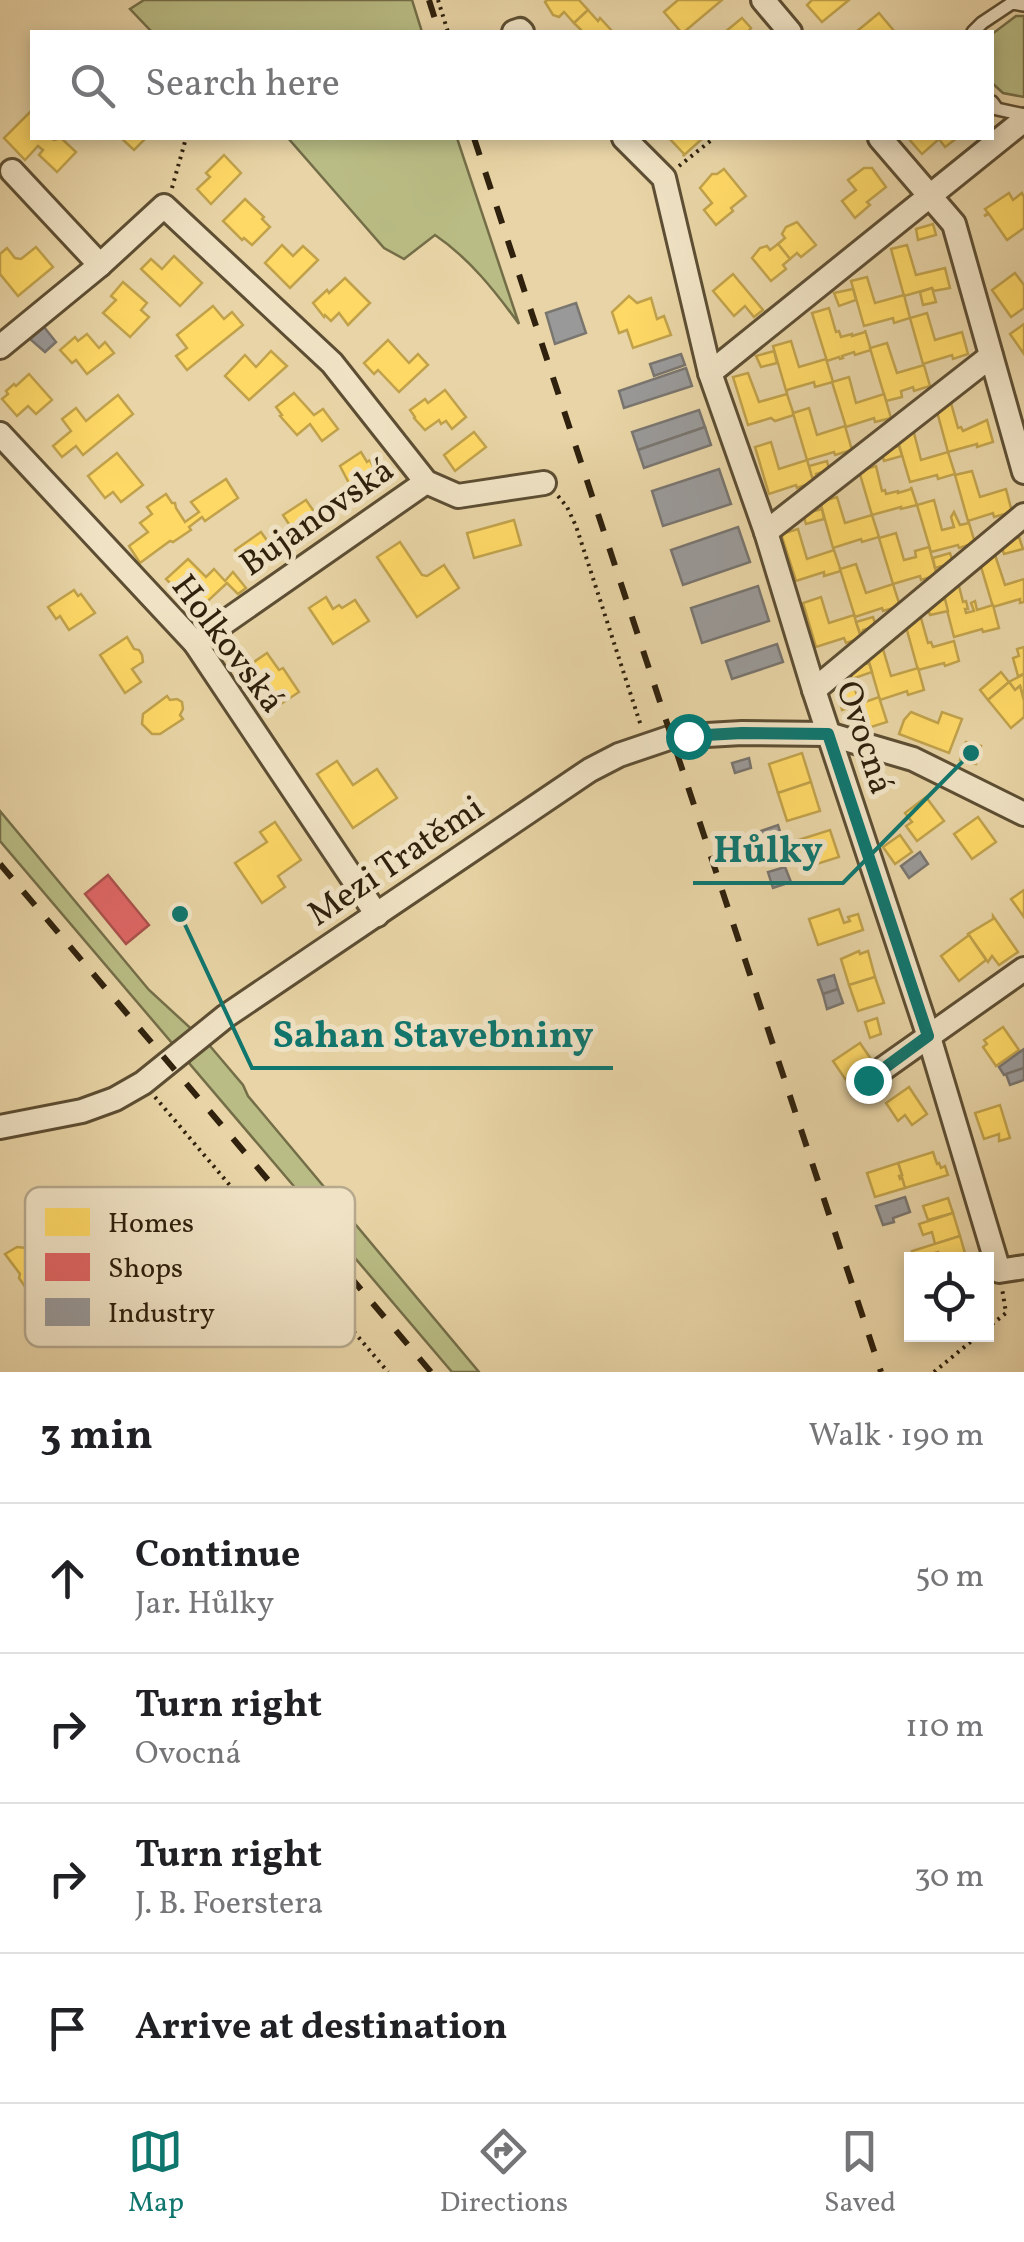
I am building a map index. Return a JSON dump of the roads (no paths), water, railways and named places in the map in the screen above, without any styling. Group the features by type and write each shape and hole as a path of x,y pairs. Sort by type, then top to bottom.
{"street":[{"path":"763,0 788,30"},
{"path":"710,373 1024,118"},
{"name":"Ovocná","path":"626,140 664,178 710,373 766,532 999,1271 1024,1267"},
{"path":"882,140 954,224 1024,472"},
{"path":"12,171 100,264"},
{"path":"0,347 164,206 332,364 426,482"},
{"path":"766,532 992,356"},
{"name":"Holkovská","path":"0,434 195,642 376,915"},
{"name":"Bujanovská","path":"195,642 426,482 458,496 544,483"},
{"path":"814,690 1024,515"},
{"name":"Mezi Tratěmi","path":"0,1127 82,1112 142,1084 226,1016 590,770 619,755 672,737 828,734 913,759 1024,814"},
{"path":"868,1080 1024,969"}],"lane":[{"path":"975,30 1012,2 1024,5"},
{"path":"994,105 1024,118"}],"railway":[{"path":"429,0 438,30"},
{"path":"475,140 881,1372"},
{"path":"0,864 274,1187"},
{"path":"355,1282 431,1372"}],"place":[{"name":"Hůlky","path":"971,753"},
{"name":"Sahan Stavebniny","path":"180,914"}]}
